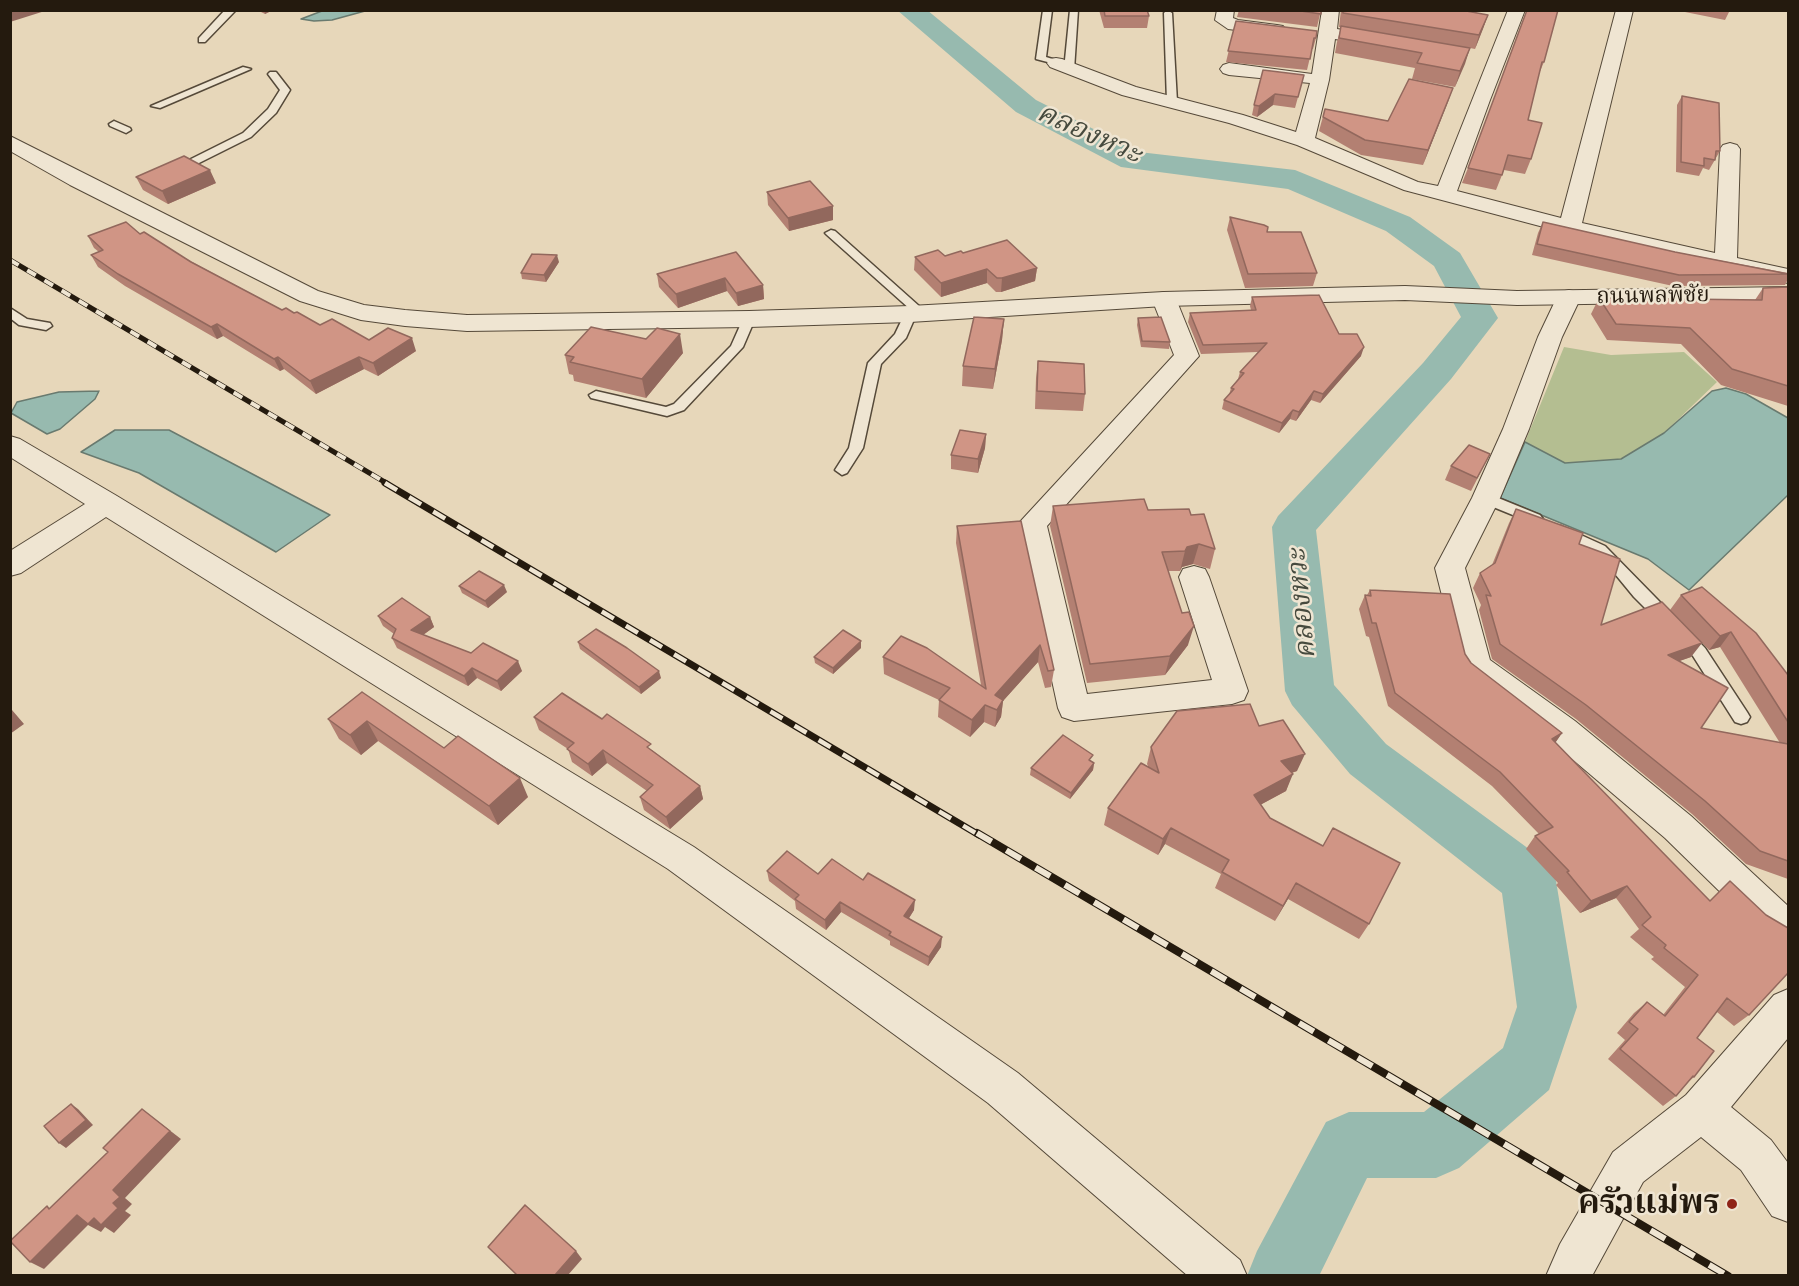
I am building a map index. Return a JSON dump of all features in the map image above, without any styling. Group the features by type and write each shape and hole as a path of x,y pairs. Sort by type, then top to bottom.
{"street":[{"path":"1226,10 1224,20 1234,25 1292,32"},
{"path":"1304,141 1320,80 1322,34 1331,10"},
{"path":"1570,227 1625,10"},
{"path":"1445,195 1480,100 1514,18"},
{"path":"1490,22 1514,18"},
{"path":"1322,34 1394,44"},
{"path":"1473,57 1496,61"},
{"path":"1063,66 1129,91 1304,141 1384,176 1445,195 1570,227 1788,276"},
{"path":"1229,69 1320,80"},
{"path":"1459,96 1480,100"},
{"name":"ถนนพลพิชัย","path":"10,142 78,180 309,296 361,312 467,323 916,314 1164,299 1405,293 1517,298 1788,294"},
{"path":"1726,261 1730,149"},
{"path":"1569,297 1550,337 1516,429 1486,498 1450,568 1476,667 1563,731 1678,827 1767,913 1788,927"},
{"path":"1164,299 1187,356 1032,524 1074,708 1232,691 1194,577"},
{"path":"10,444 681,858 1003,1088 1224,1275"},
{"path":"10,566 107,503"},
{"path":"1569,1275 1628,1167 1701,1110 1788,1008"},
{"path":"1701,1110 1756,1155 1788,1200"}],"lane":[{"path":"202,40 231,11 229,10"},
{"path":"1048,10 1041,58 1063,66 1074,10"},
{"path":"1168,13 1172,102"},
{"path":"156,106 246,69"},
{"path":"191,163 247,135 272,111 285,90 273,74"},
{"path":"114,124 126,130"},
{"path":"831,233 916,314 901,335 875,363 856,448 842,470"},
{"path":"10,312 23,322 46,326"},
{"path":"596,395 667,412 679,407 737,347 749,319"},
{"path":"1486,498 1600,550 1699,652 1741,717"}],"green space":[{"path":"1564,347 1611,355 1684,352 1717,382 1664,433 1621,459 1565,463 1525,442"}],"water":[{"path":"322,11 365,11 332,20 301,19"},
{"path":"1726,388 1746,394 1788,418 1788,495 1689,590 1648,559 1500,498 1525,442 1565,463 1621,459 1664,433 1712,391"},
{"path":"99,391 95,399 60,429 47,434 11,413 17,402 59,392"},
{"path":"115,430 169,430 330,515 276,552 139,473 81,452"}],"building":[{"path":"1104,10 1147,10 1149,16 1105,16"},
{"path":"1294,10 1321,10 1321,14"},
{"path":"1343,10 1461,10 1488,15 1479,35 1343,13"},
{"path":"1527,10 1558,10 1528,120 1542,123 1531,159 1508,155 1502,175 1468,168"},
{"path":"1236,21 1317,31 1310,59 1228,51"},
{"path":"1341,26 1470,48 1460,71 1417,63 1422,53 1339,38"},
{"path":"1263,70 1304,75 1298,97 1275,94 1259,106 1254,105"},
{"path":"1409,79 1453,88 1428,150 1365,140 1323,117 1325,109 1388,121"},
{"path":"1682,96 1719,103 1720,151 1716,151 1715,160 1704,158 1704,166 1681,162"},
{"path":"184,156 210,170 162,191 136,177"},
{"path":"810,181 833,206 788,218 767,192"},
{"path":"1230,217 1264,225 1268,227 1267,232 1301,232 1317,273 1248,274"},
{"path":"126,222 140,234 144,232 191,262 282,310 286,308 294,313 297,312 320,325 332,319 369,340 388,328 412,338 373,363 359,357 310,381 278,357 274,359 217,324 211,327 118,274 91,255 103,250 88,236"},
{"path":"1543,222 1675,252 1788,274 1679,275 1537,244"},
{"path":"1007,240 1037,268 1002,278 997,278 987,269 941,283 915,257 938,250 945,256 961,251 963,253"},
{"path":"736,252 763,285 736,293 725,278 676,294 657,274"},
{"path":"532,254 557,255 544,275 521,273"},
{"path":"1788,287 1788,386 1732,369 1690,328 1616,324 1599,298 1762,300 1763,288"},
{"path":"1319,295 1339,334 1357,334 1364,347 1323,394 1314,391 1299,412 1293,410 1282,423 1224,400 1244,373 1240,372 1267,343 1203,345 1190,313 1256,310 1252,297"},
{"path":"974,317 1004,319 995,369 963,366"},
{"path":"1161,317 1170,342 1142,341 1138,318"},
{"path":"591,327 646,339 657,328 680,334 642,379 570,362 574,357 565,355"},
{"path":"1038,361 1084,364 1085,394 1037,391"},
{"path":"960,430 986,434 978,459 951,455"},
{"path":"1469,445 1490,454 1477,478 1451,466"},
{"path":"1144,499 1148,510 1189,509 1191,515 1204,514 1215,549 1199,544 1187,547 1185,551 1162,552 1182,613 1189,612 1194,626 1170,656 1090,664 1053,506"},
{"path":"1516,509 1583,533 1579,544 1620,559 1601,625 1662,602 1702,643 1668,655 1728,688 1701,728 1788,744 1788,861 1760,851 1705,801 1586,705 1500,644 1486,595 1491,596 1480,573 1495,563"},
{"path":"1021,521 1054,670 1048,671 1040,645 995,695 1003,700 997,710 985,705 972,720 939,700 950,688 883,657 901,636 927,648 986,689 957,526"},
{"path":"479,571 504,585 485,601 459,586"},
{"path":"1702,587 1756,633 1788,675 1788,722 1731,632 1720,636 1681,595"},
{"path":"1370,590 1450,594 1465,654 1471,663 1562,733 1552,739 1710,901 1730,881 1766,915 1788,928 1788,973 1749,1015 1727,998 1697,1038 1714,1051 1676,1096 1620,1049 1638,1029 1629,1022 1647,1002 1665,1016 1698,975 1664,948 1666,945 1642,925 1651,917 1627,886 1591,901 1567,872 1569,871 1535,836 1553,827 1500,772 1395,693 1376,623 1372,623 1365,595 1371,596"},
{"path":"402,598 430,617 411,630 471,653 483,643 518,661 497,681 472,668 464,676 392,638 396,629 378,616"},
{"path":"596,629 659,671 639,687 578,642"},
{"path":"843,630 861,641 833,668 814,657"},
{"path":"362,692 444,748 458,736 520,778 489,806 367,721 350,735 328,719"},
{"path":"562,693 602,719 607,714 651,744 647,747 700,786 666,817 640,797 653,785 603,750 588,764 567,749 574,743 534,717"},
{"path":"1250,704 1259,726 1283,720 1305,754 1281,761 1293,774 1254,795 1270,818 1323,846 1333,828 1400,863 1369,924 1296,883 1283,906 1222,872 1229,860 1171,828 1163,839 1108,808 1141,763 1159,773 1151,747 1177,711"},
{"path":"1063,735 1093,755 1089,760 1094,763 1071,793 1031,768"},
{"path":"787,851 818,874 832,859 863,880 868,873 915,900 904,916 942,937 929,957 889,935 891,932 840,902 825,920 795,899 799,895 767,871"},
{"path":"71,1104 86,1120 59,1143 44,1126"},
{"path":"142,1109 170,1131 113,1190 120,1197 113,1203 118,1208 101,1225 94,1218 88,1224 77,1215 30,1262 10,1241 47,1206 49,1209 108,1152 103,1148"},
{"path":"525,1205 576,1251 555,1275 517,1275 488,1247"}],"waterway":[{"name":"คลองหวะ","path":"910,10 1026,106 1132,160 1295,180 1398,224 1448,260 1480,318 1437,371 1294,527 1310,691 1368,759 1528,881 1547,1007 1527,1068 1436,1145 1349,1145 1282,1276"}],"railway":[{"path":"10,260 388,484"},
{"path":"385,483 979,835"},
{"path":"977,833 1728,1276"}],"place":[{"name":"ครัวแม่พร","path":"1732,1204"}]}
